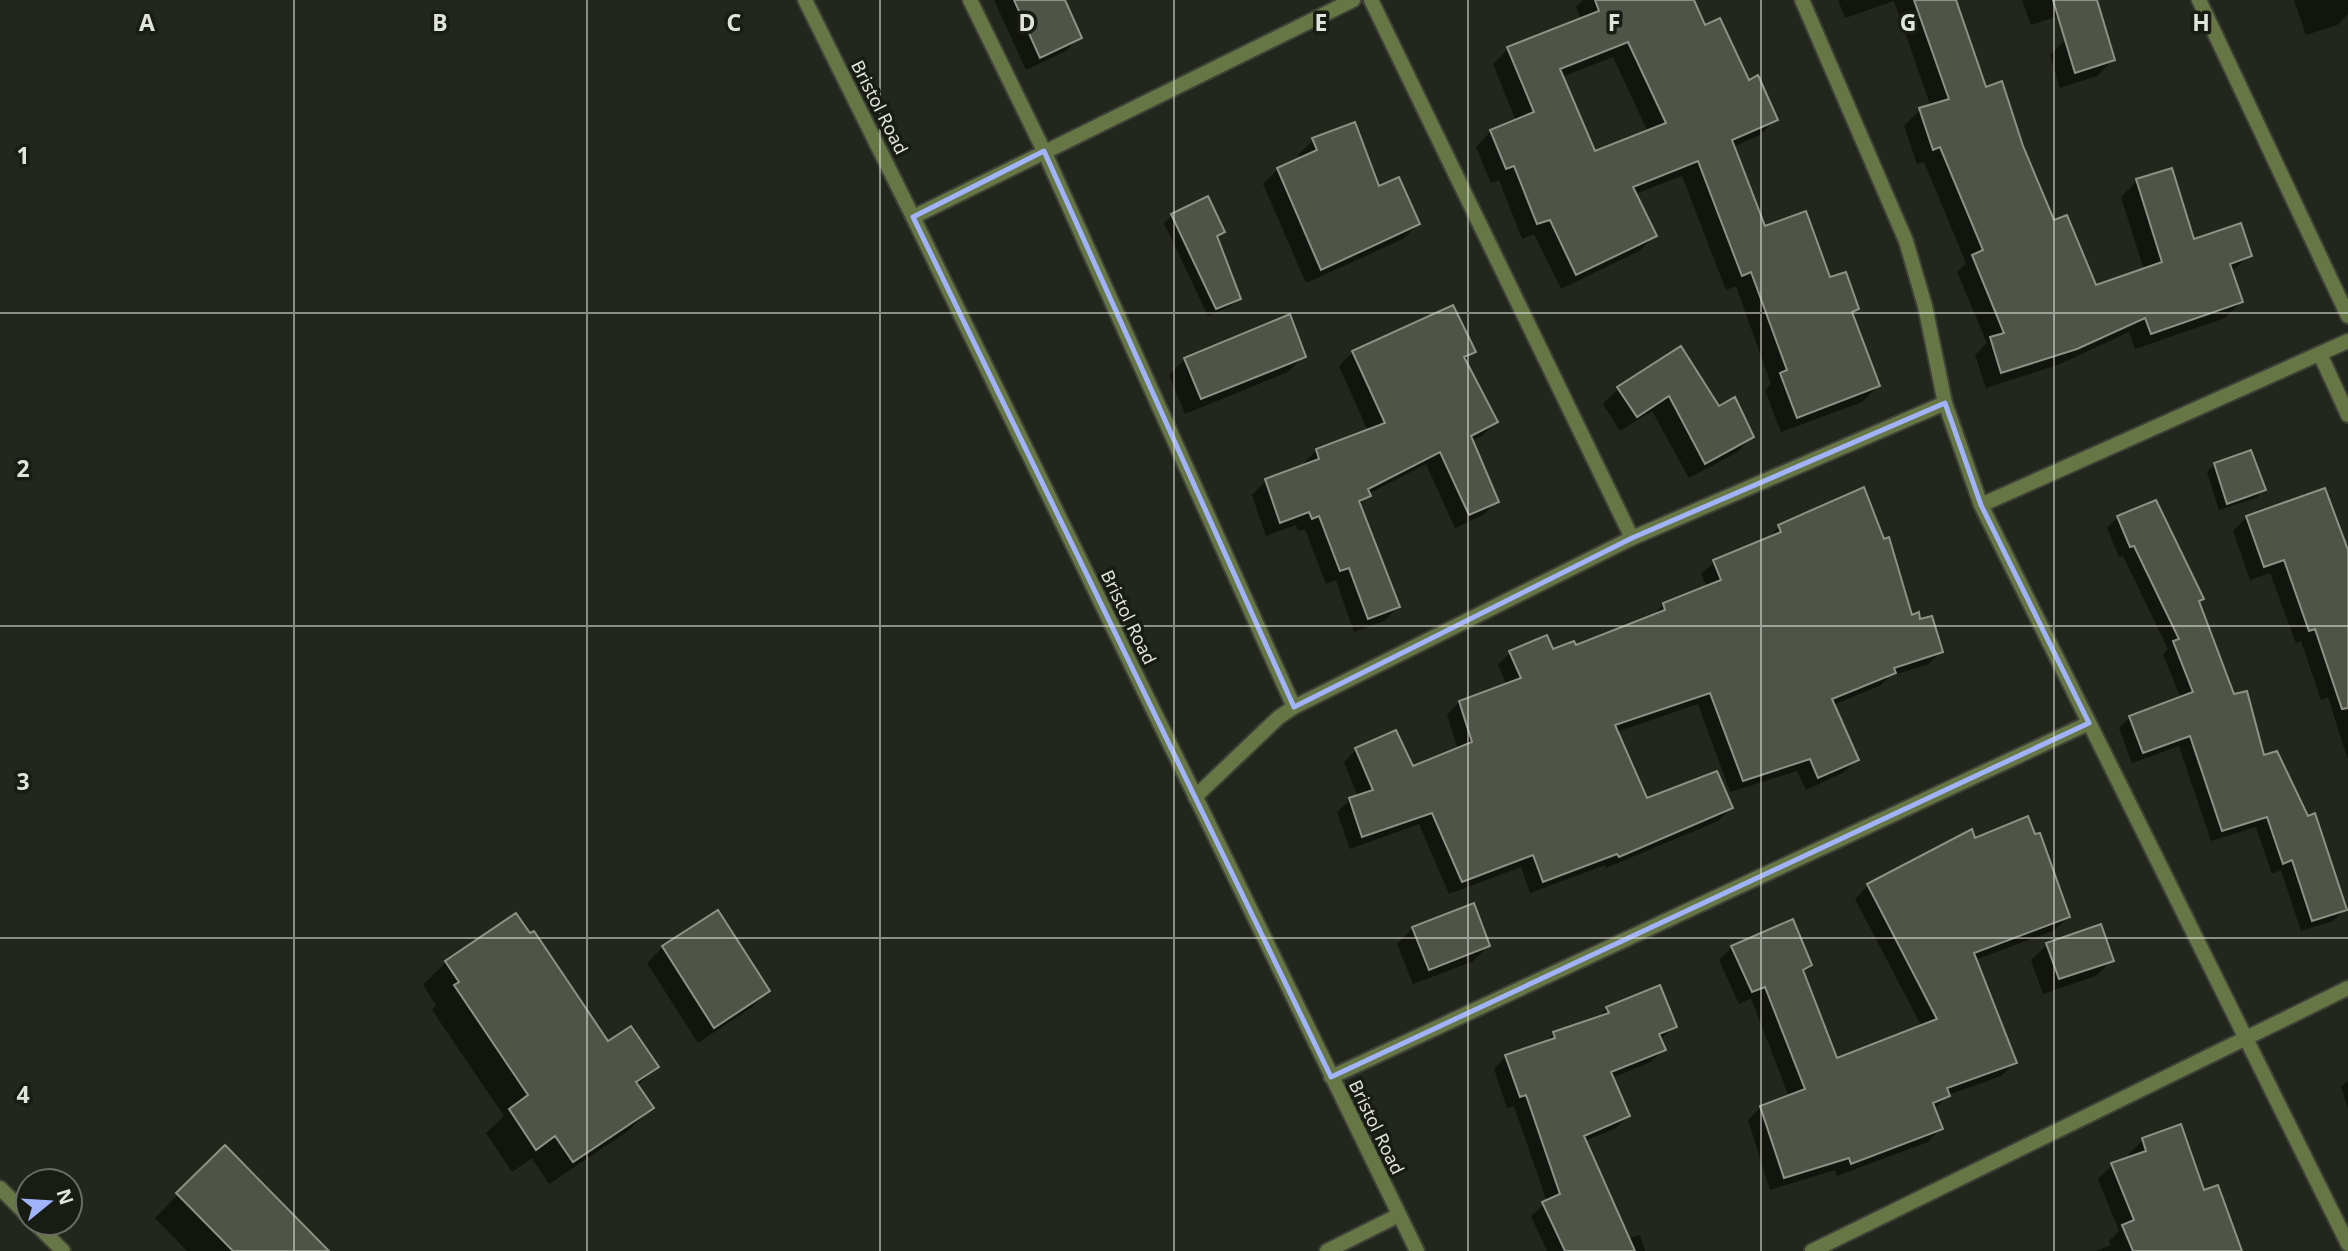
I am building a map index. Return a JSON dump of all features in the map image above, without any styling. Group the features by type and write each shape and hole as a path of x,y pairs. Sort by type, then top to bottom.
{"street":[{"name":"Bristol Road","path":"805,0 1417,1251"},
{"path":"970,0 1044,151 1294,707"},
{"path":"913,217 1353,0"},
{"path":"1371,0 1632,538"},
{"path":"1802,0 1906,241 1925,306 1945,403 1981,505 2348,1244"},
{"path":"2199,0 2348,316"},
{"path":"1981,505 2348,341"},
{"path":"2320,354 2348,415"},
{"path":"1195,797 1279,717 1294,707 1632,538 1945,403"},
{"path":"1331,1077 2090,723"},
{"path":"1812,1251 2348,988"},
{"path":"0,1188 14,1202"},
{"path":"1326,1251 1399,1215"},
{"path":"49,1237 63,1251"}],"highlighted area":[{"path":"1044,151 1294,707 1632,538 1945,403 1981,505 2089,723 1331,1077 913,217"}],"building":[{"path":"1014,0 1065,0 1082,38 1040,58"},
{"path":"1595,0 1694,0 1705,25 1720,18 1749,80 1758,75 1778,120 1732,140 1765,226 1806,211 1830,277 1846,272 1859,309 1852,312 1880,386 1797,418 1780,373 1787,370 1751,272 1742,276 1698,161 1633,187 1657,236 1576,275 1550,220 1537,224 1514,166 1506,169 1490,130 1534,112 1507,47 1599,11","holes":["1628,42 1666,123 1595,151 1560,69"]},
{"path":"1914,0 1956,0 1986,87 2002,81 2023,146 2054,220 2067,215 2096,285 2162,262 2136,179 2172,168 2194,239 2241,223 2252,256 2230,264 2243,302 2151,334 2145,318 2077,349 2001,373 1990,337 2004,333 1972,255 1983,250 1940,147 1933,150 1919,108 1949,99"},
{"path":"2053,0 2097,0 2115,60 2075,73"},
{"path":"1355,122 1379,186 1399,177 1420,224 1321,270 1277,168 1317,150 1312,138"},
{"path":"1208,196 1225,232 1217,236 1241,299 1216,309 1171,214"},
{"path":"1453,305 1476,352 1464,357 1498,422 1471,436 1499,502 1469,515 1440,452 1368,489 1371,496 1359,501 1400,607 1368,619 1349,568 1340,571 1319,516 1312,519 1309,512 1280,523 1265,479 1319,459 1316,449 1385,423 1352,351"},
{"path":"1290,314 1306,357 1201,399 1184,358"},
{"path":"1681,346 1719,406 1735,397 1754,437 1705,464 1669,396 1637,417 1617,387"},
{"path":"2251,450 2266,490 2227,504 2214,463"},
{"path":"1864,487 1884,539 1889,537 1912,615 1919,612 1920,619 1932,616 1943,652 1894,668 1896,673 1832,699 1859,760 1818,778 1810,759 1743,781 1710,693 1615,725 1647,798 1717,771 1733,808 1619,857 1617,854 1543,882 1533,855 1462,882 1432,813 1362,837 1349,798 1373,790 1355,748 1396,730 1413,766 1472,742 1459,701 1521,678 1509,651 1547,635 1553,649 1574,641 1576,645 1665,610 1663,603 1721,580 1713,560 1781,532 1778,525"},
{"path":"2325,488 2348,550 2348,708 2342,709 2315,629 2309,631 2284,560 2264,567 2246,516"},
{"path":"2156,500 2204,599 2199,601 2234,694 2247,691 2264,755 2277,751 2308,816 2315,813 2347,910 2312,921 2292,860 2283,864 2267,817 2222,831 2190,736 2143,753 2129,716 2193,692 2173,641 2179,639 2134,546 2130,547 2117,516"},
{"path":"2028,816 2035,834 2040,833 2070,917 1974,953 2017,1063 1947,1088 1950,1096 1933,1103 1943,1129 1851,1164 1849,1158 1784,1178 1760,1106 1805,1089 1765,987 1752,992 1731,946 1793,919 1812,965 1803,970 1837,1058 1937,1019 1867,884 1972,829 1975,838"},
{"path":"1474,903 1490,946 1429,970 1412,927"},
{"path":"718,910 770,991 714,1028 662,946"},
{"path":"516,913 530,933 534,931 608,1041 631,1026 659,1067 636,1082 654,1108 573,1162 555,1136 536,1150 509,1109 528,1095 454,985 459,982 445,961"},
{"path":"2101,924 2114,961 2059,979 2046,943"},
{"path":"1660,985 1677,1027 1659,1034 1666,1050 1611,1072 1630,1116 1584,1136 1635,1251 1565,1251 1542,1202 1560,1194 1526,1095 1520,1097 1505,1055 1555,1038 1553,1032 1609,1013 1606,1007"},
{"path":"2181,1124 2204,1190 2218,1185 2242,1251 2133,1251 2122,1225 2134,1220 2111,1163 2146,1151 2142,1138"},
{"path":"225,1145 329,1251 233,1251 176,1193"}]}
